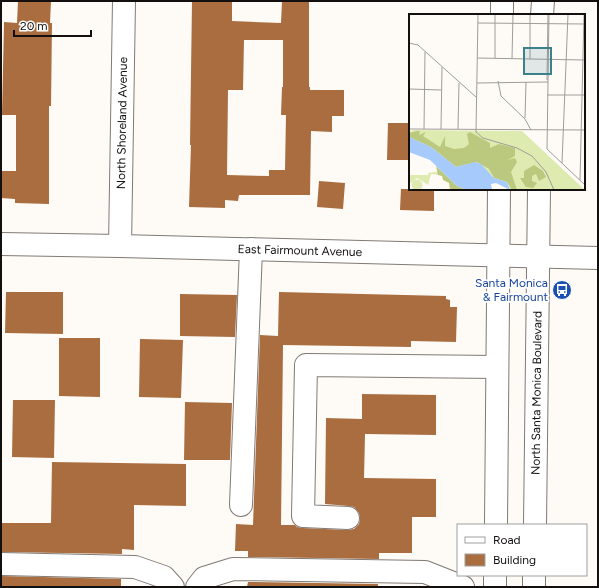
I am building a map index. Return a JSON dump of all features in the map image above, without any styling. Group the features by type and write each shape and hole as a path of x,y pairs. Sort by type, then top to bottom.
{"street":[{"name":"North Shoreland Avenue","path":"120,246 124,1"},
{"path":"502,1 502,14"},
{"path":"542,14 543,1"},
{"path":"496,524 499,190"},
{"name":"North Santa Monica Boulevard","path":"535,524 540,190"},
{"name":"East Fairmount Avenue","path":"1,244 598,258"},
{"path":"1,244 1,260"},
{"path":"241,505 251,249"},
{"path":"348,518 303,516 306,365 497,367"},
{"path":"1,564 135,567 164,577 173,587"},
{"path":"197,587 204,578 233,569 425,572 463,587"},
{"path":"495,576 495,587"},
{"path":"534,576 534,587"}],"building":[{"path":"18,1 51,1 50,23 52,23 51,106 49,106 49,204 15,203 15,199 1,198 1,171 16,171 16,115 2,115 4,22 17,23"},
{"path":"192,1 232,1 232,21 281,23 282,1 309,1 310,90 344,90 344,116 332,116 332,132 311,131 310,195 239,195 238,201 225,200 225,208 189,207","holes":["244,40 283,40 283,87 281,115 286,115 285,170 269,170 269,176 227,175 228,90 243,90"]},
{"path":"388,123 409,123 409,160 387,160"},
{"path":"319,181 345,183 343,209 317,207"},
{"path":"401,189 434,190 434,211 400,210"},
{"path":"6,292 63,292 63,334 5,333"},
{"path":"279,292 446,296 446,299 450,300 450,307 457,307 456,342 411,341 411,347 283,345 281,525 295,525 302,528 347,530 354,529 359,524 359,513 354,507 325,504 326,418 362,419 362,394 436,395 436,435 365,434 364,478 436,479 436,517 412,517 412,553 379,553 379,559 248,557 248,551 235,551 236,524 253,525 260,335 278,336"},
{"path":"180,294 237,295 235,337 180,336"},
{"path":"59,338 100,338 100,397 59,396"},
{"path":"140,339 183,340 181,398 139,397"},
{"path":"13,400 55,400 54,458 12,457"},
{"path":"185,402 232,403 230,460 184,460"},
{"path":"52,462 186,464 186,506 134,505 134,550 122,549 122,554 1,552 1,523 51,523"},
{"path":"1,576 121,579 121,587 1,587"},
{"path":"248,582 378,584 378,587 247,587"}],"place":[{"name":"Santa Monica & Fairmount","path":"562,290"}]}
